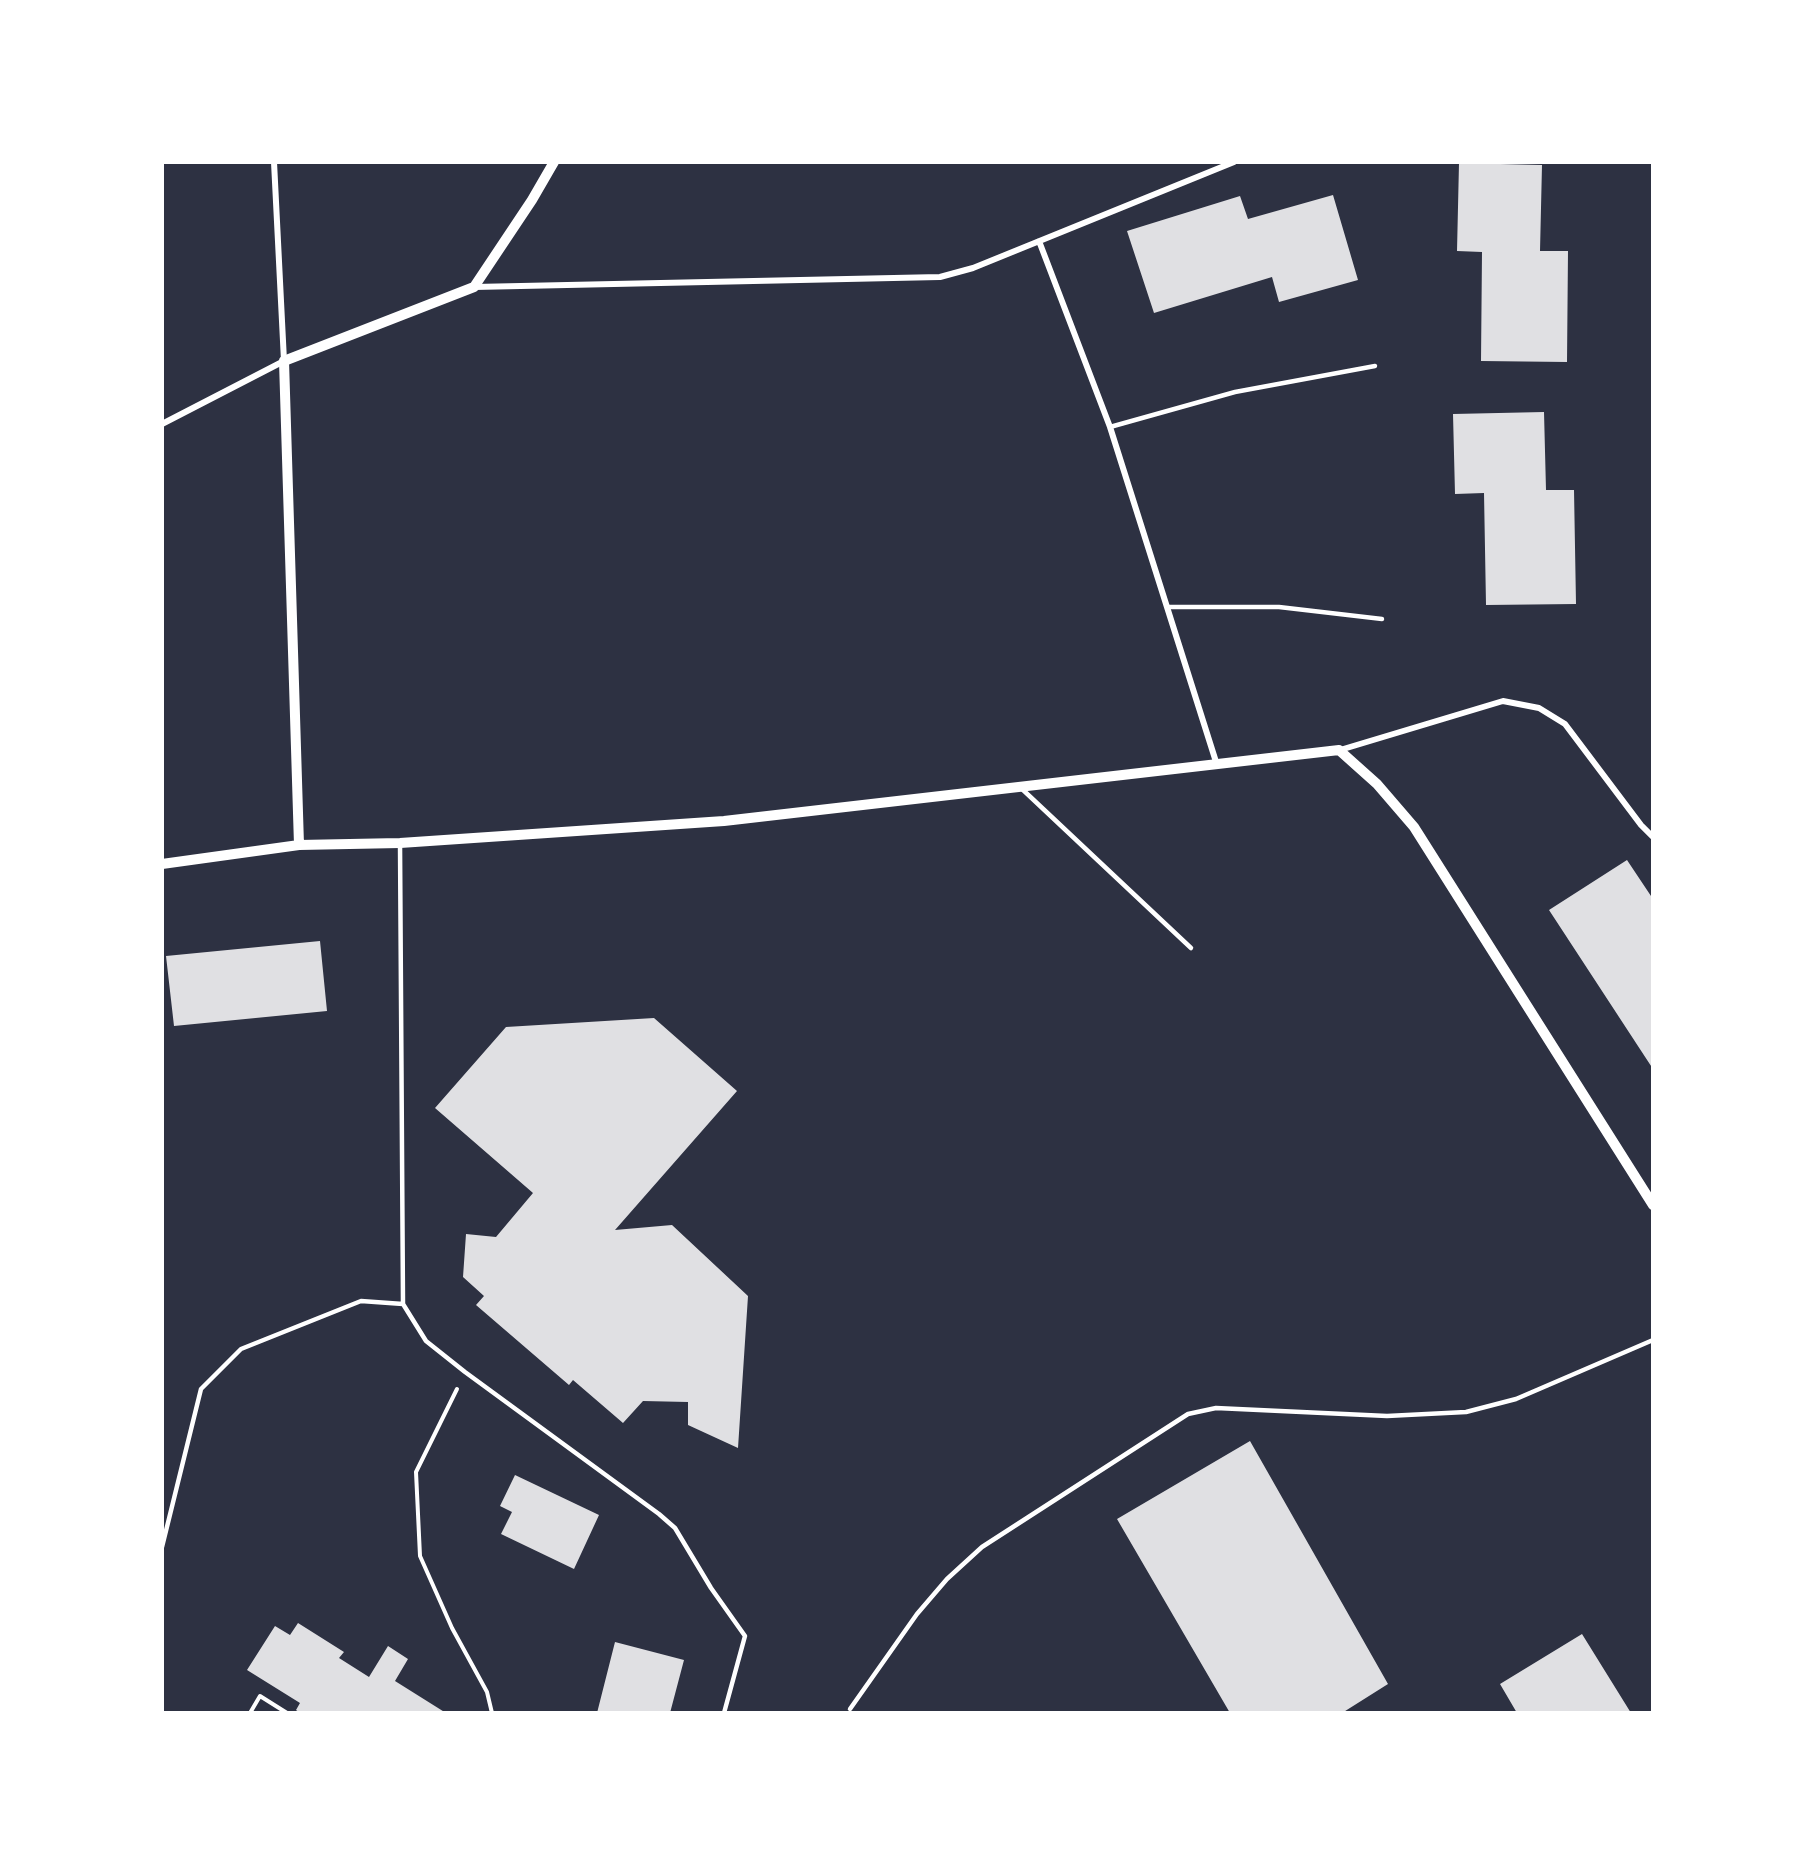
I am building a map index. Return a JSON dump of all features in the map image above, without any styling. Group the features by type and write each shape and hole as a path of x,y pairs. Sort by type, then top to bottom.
{"street":[{"path":"274,162 284,362 299,845"},
{"path":"474,287 532,200 554,162"},
{"path":"162,424 284,362 474,287 940,277 973,268 1234,162"},
{"path":"1039,242 1110,427 1217,765"},
{"path":"162,864 299,845 400,843 724,822 1217,765 1339,750 1503,700 1539,708 1565,724 1641,825 1653,837"},
{"path":"1339,750 1377,784 1414,826 1653,1205"}],"lane":[{"path":"1110,427 1235,392 1375,366"},
{"path":"1167,607 1279,607 1383,619"},
{"path":"1020,787 1191,948"},
{"path":"400,843 403,1304 426,1341 660,1514 675,1528 711,1588 745,1636 724,1713"},
{"path":"162,1547 201,1389 217,1372 241,1349 361,1301 403,1304"},
{"path":"850,1709 917,1614 947,1579 982,1547 1188,1414 1216,1408 1387,1416 1466,1412 1516,1399 1653,1340"}],"path":[{"path":"465,1372 450,1407 416,1472 420,1557 453,1628 487,1692 492,1713"},
{"path":"250,1713 260,1696 287,1713"}],"building":[{"path":"1459,163 1542,165 1540,251 1568,251 1567,362 1481,361 1482,252 1457,251"},
{"path":"1333,195 1358,280 1279,302 1272,277 1154,313 1127,231 1240,196 1248,219"},
{"path":"1544,412 1546,490 1574,490 1576,604 1486,605 1484,493 1455,494 1453,414"},
{"path":"1627,860 1653,899 1653,1069 1549,910"},
{"path":"320,941 327,1011 174,1026 166,956"},
{"path":"654,1018 737,1091 615,1230 672,1225 748,1296 738,1448 688,1425 688,1402 643,1401 623,1423 573,1380 569,1385 476,1305 484,1296 463,1277 466,1234 496,1237 533,1193 435,1108 506,1027"},
{"path":"1250,1441 1388,1684 1342,1713 1230,1713 1117,1519"},
{"path":"515,1475 599,1515 574,1569 501,1534 512,1512 500,1506"},
{"path":"298,1623 344,1652 339,1658 369,1677 388,1646 408,1659 395,1681 446,1713 300,1713 296,1710 300,1703 247,1670 275,1626 290,1635"},
{"path":"1582,1634 1631,1713 1517,1713 1500,1684"},
{"path":"615,1642 684,1660 670,1713 597,1713"}]}
